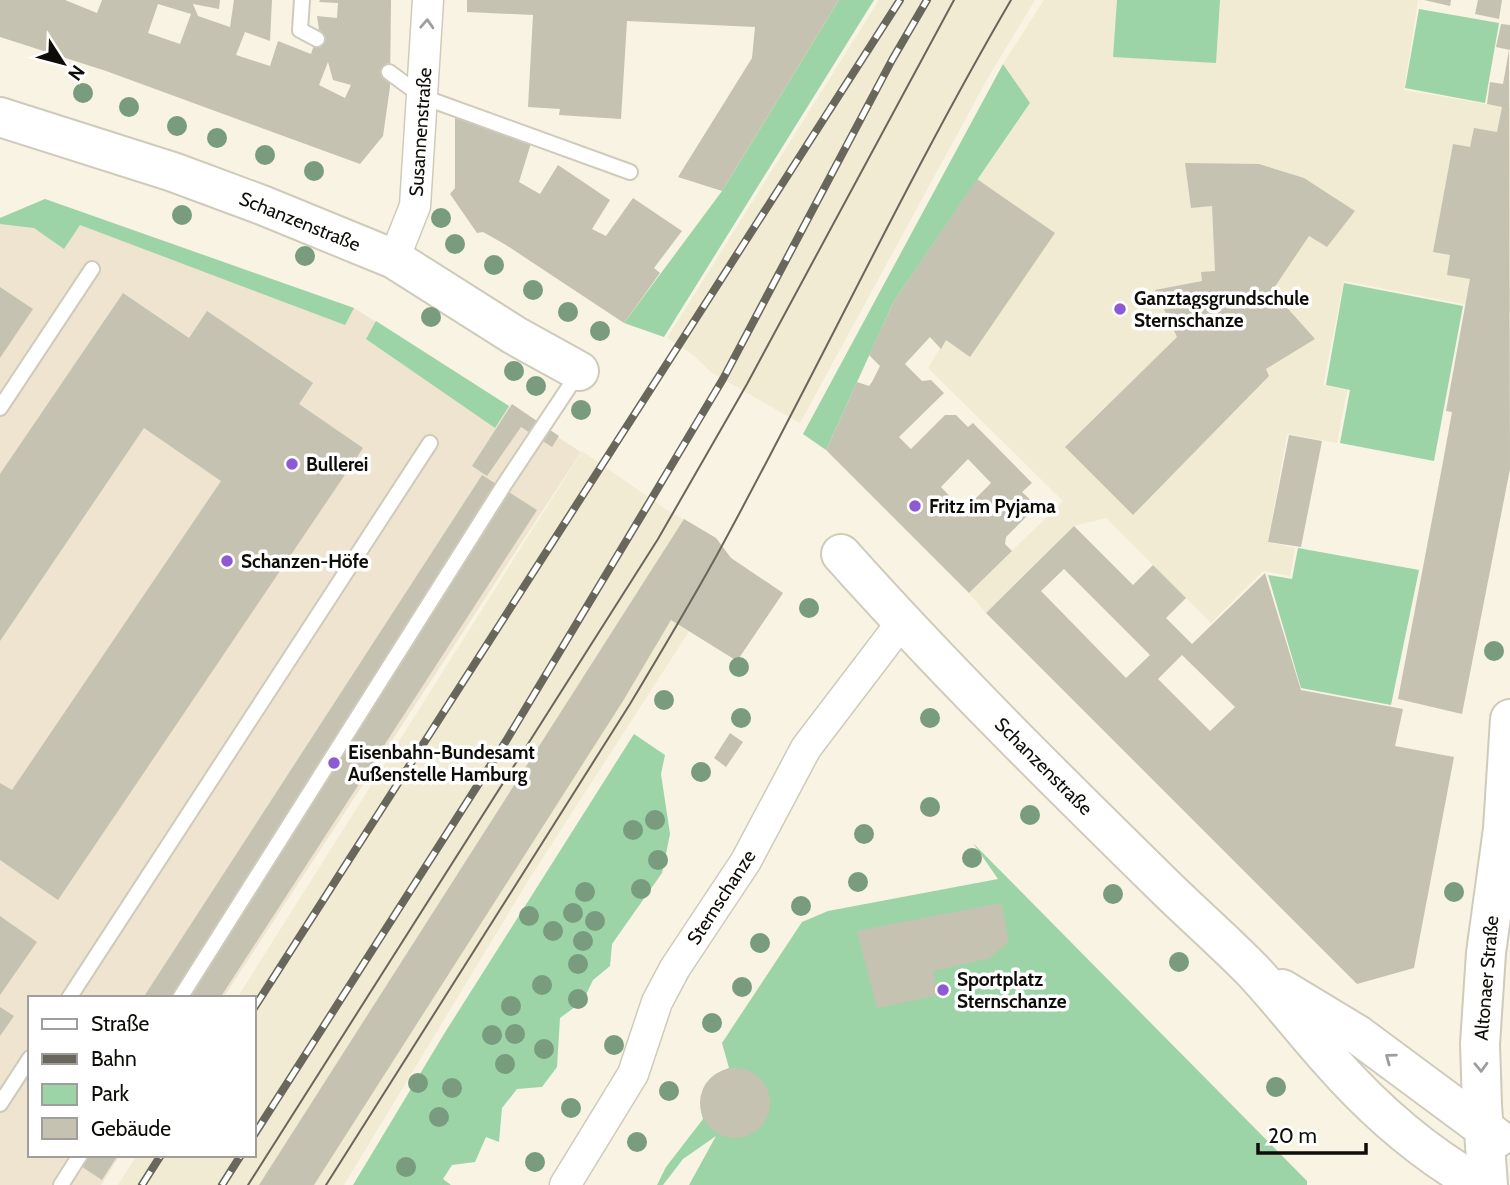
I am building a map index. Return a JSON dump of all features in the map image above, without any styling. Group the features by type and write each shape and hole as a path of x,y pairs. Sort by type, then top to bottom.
{"street":[{"name":"Susannenstraße","path":"394,259 415,206 428,0"},
{"name":"Schanzenstraße","path":"0,117 173,172 394,259 514,335 579,371"},
{"name":"Schanzenstraße","path":"841,554 902,622 1159,881 1254,972 1332,1063 1399,1129 1431,1154 1480,1185"},
{"name":"Sternschanze","path":"565,1185 633,1074 657,1002 675,968 746,861 806,748 902,622"},
{"name":"Altonaer Straße","path":"1488,1185 1497,1138 1480,1063 1483,993 1503,829 1510,719"},
{"name":"Altonaer Straße","path":"1503,829 1510,899"},
{"name":"Schanzenstraße","path":"1254,972 1358,1035 1497,1138"},
{"path":"1399,1129 1444,1185"}],"lane":[{"path":"302,0 300,30 317,39"},
{"path":"389,72 423,97 630,172"},
{"path":"0,408 92,269"},
{"path":"181,996 579,371"},
{"path":"70,996 430,443"},
{"path":"0,1104 28,1061"},
{"path":"61,1185 79,1157"}],"shaded area":[{"path":"879,0 1035,0 989,76 800,423 712,373 692,354 667,338"},
{"name":"Ganztagsgrundschule Sternschanze","path":"1044,0 1418,0 1404,90 1510,108 1510,313 1344,281 1323,385 1347,390 1337,443 1287,434 1268,542 1295,548 1290,576 1263,571 1211,623 1106,518 1074,526 986,613 969,593 1063,501 928,368 940,348 894,301 1030,104 1003,64"},
{"path":"45,199 354,308 581,452 224,996 28,996 28,1157 119,1157 101,1185 0,1185 0,218"},
{"path":"582,451 667,510 716,538 731,558 783,593 737,661 690,630 531,876 344,1185 118,1185 136,1157 256,1157 256,996 238,996"}],"green space":[{"path":"839,0 874,0 664,337 624,323 722,191"},
{"path":"1117,0 1220,0 1216,63 1113,57"},
{"path":"1419,9 1499,23 1485,103 1405,88"},
{"path":"1003,64 1030,103 894,301 826,450 803,434"},
{"path":"45,199 354,308 345,325 80,225 64,249 34,228 0,224 0,218"},
{"path":"1344,283 1463,306 1434,461 1340,443 1350,390 1326,385"},
{"path":"376,321 509,406 495,428 366,339"},
{"path":"1298,548 1419,570 1391,705 1301,688 1268,575 1292,579"},
{"path":"634,734 665,755 661,774 670,834 662,873 612,944 610,966 593,980 583,1001 560,1018 557,1067 542,1087 517,1089 502,1108 499,1142 486,1137 475,1162 452,1165 443,1179 451,1185 353,1185 444,1034"},
{"name":"Sportplatz Sternschanze","path":"973,843 1307,1181 1307,1185 689,1185 716,1136 683,1159 663,1185 657,1185 666,1167 703,1119 701,1102 704,1088 714,1076 729,1068 722,1043 802,922 828,911 998,879"}],"building":[{"path":"0,0 65,0 97,13 102,0 220,0 219,9 193,4 198,16 230,27 234,0 272,0 270,41 245,32 236,55 270,66 278,41 311,54 319,30 317,16 337,18 338,3 319,2 320,0 391,0 390,87 383,136 360,164 106,71 0,37","holes":["158,4 191,14 180,44 148,33","328,62 333,80 351,85 345,98 319,85"]},
{"path":"467,0 839,0 722,191 678,177 752,58 755,27 627,21 621,119 559,115 560,109 528,107 533,15 467,12"},
{"path":"1424,0 1451,0 1450,6"},
{"path":"1478,0 1502,0 1499,19 1475,14"},
{"path":"1501,24 1510,25 1510,50 1496,47"},
{"path":"1509,50 1510,469 1462,714 1398,699 1452,412 1446,411 1470,279 1447,275 1450,255 1433,252 1453,144 1470,147 1474,128 1497,132 1502,107 1487,104 1490,82 1503,84"},
{"path":"455,114 532,140 519,182 540,194 558,165 610,200 592,229 606,236 633,198 682,231 654,268 660,273 624,323 506,245 483,232 477,233 450,194 455,188"},
{"path":"1185,163 1259,164 1304,178 1355,211 1327,247 1309,236 1274,288 1285,296 1282,302 1315,339 1266,369 1269,376 1133,515 1065,447 1177,337 1155,290 1202,281 1201,272 1215,271 1212,206 1191,208"},
{"path":"977,179 1055,233 970,357 946,340 941,349 930,337 905,364 922,381 931,380 944,393 899,437 911,449 945,415 956,415 968,427 973,423 1032,483 1022,492 1037,506 1006,537 1005,544 1012,551 969,593 826,450 857,382 869,386 880,366 869,355 894,301","holes":["968,459 991,483 967,507 963,503 960,507 941,487"]},
{"path":"0,287 33,309 0,358"},
{"name":"Schanzen-Höfe","path":"123,293 189,338 207,311 313,383 299,404 363,448 58,900 0,860 0,783 12,790 221,481 144,428 0,641 0,474"},
{"path":"512,404 559,436 552,447 521,427 487,476 472,466"},
{"path":"1289,435 1322,441 1301,547 1268,542"},
{"name":"Eisenbahn-Bundesamt Außenstelle Hamburg","path":"482,475 537,510 221,996 144,996"},
{"path":"684,519 716,538 731,558 783,593 737,661 671,620 623,701 314,1185 259,1185"},
{"path":"1074,526 1133,585 1153,565 1186,598 1166,618 1192,644 1265,573 1301,690 1403,709 1395,746 1454,757 1414,968 1357,984 986,613","holes":["1064,569 1150,655 1126,678 1041,591","1182,655 1235,707 1210,731 1158,679"]},
{"path":"730,733 743,742 726,767 714,758"},
{"path":"1001,903 1009,941 990,958 933,971 938,995 877,1008 857,931"},
{"path":"0,916 37,942 0,995"},
{"path":"0,1007 14,1016 0,1036"},
{"path":"728,1068 742,1068 755,1074 764,1083 770,1103 768,1116 760,1128 742,1138 728,1138 715,1132 706,1123 700,1110 700,1096 706,1083 715,1074"},
{"path":"67,1157 117,1157 102,1180"}],"tram line":[{"path":"248,1185 658,539 747,384 954,0"},
{"path":"326,1185 630,704 686,610 755,484 935,137 1011,0"}],"railway":[{"path":"256,1005 900,0"},
{"path":"256,1132 506,741 723,379 892,60 927,0"},
{"path":"142,1185 160,1157"},
{"path":"222,1185 240,1157"}],"place":[{"name":"Ganztagsgrundschule Sternschanze","path":"1120,309"},
{"name":"Bullerei","path":"292,464"},
{"name":"Fritz im Pyjama","path":"915,506"},
{"name":"Schanzen-Höfe","path":"227,561"},
{"name":"Eisenbahn-Bundesamt Außenstelle Hamburg","path":"334,763"},
{"name":"Sportplatz Sternschanze","path":"943,990"}]}
